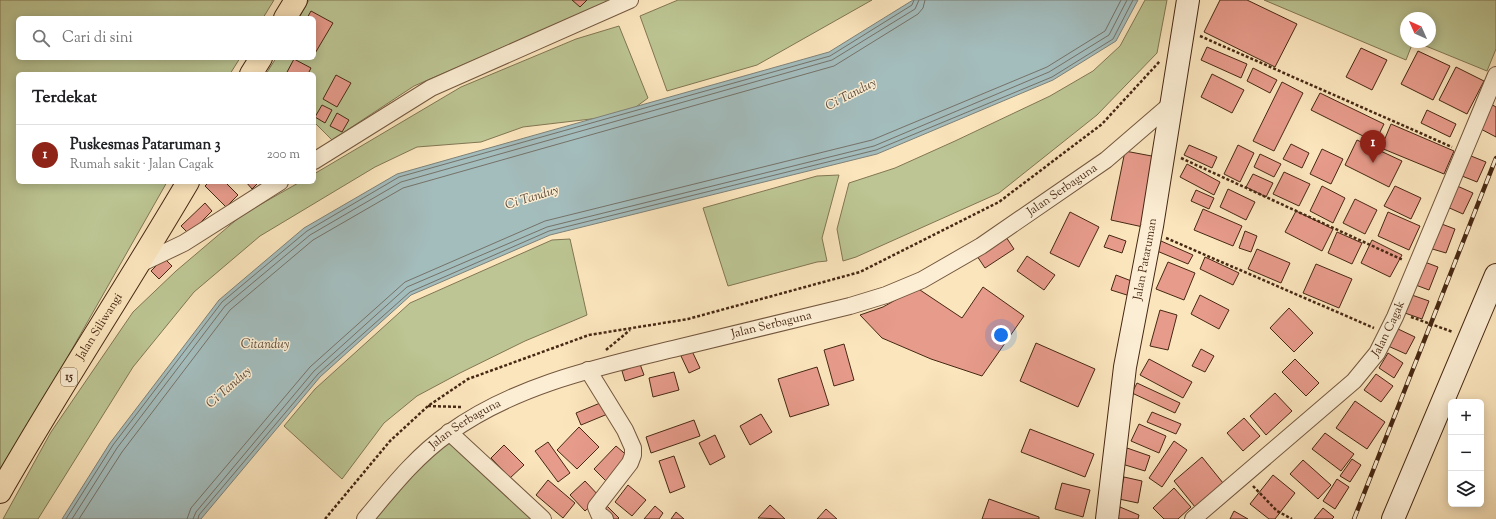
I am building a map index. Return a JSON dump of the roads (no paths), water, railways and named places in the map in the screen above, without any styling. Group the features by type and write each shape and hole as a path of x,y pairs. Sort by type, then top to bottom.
{"highway":[{"path":"286,16 296,0"},
{"path":"252,72 260,60"},
{"name":"Jalan Siliwangi","path":"0,492 109,311 140,264 187,184"}],"street":[{"path":"316,160 431,88 630,0"},
{"name":"Jalan Pataruman","path":"1107,519 1125,367 1151,231 1188,0"},
{"name":"Jalan Cagak","path":"1193,519 1354,381 1378,353 1397,312 1496,75"},
{"name":"Jalan Serbaguna","path":"365,519 410,466 449,432 488,408 588,370 850,306 886,295 922,280 981,246 1106,160 1171,104"},
{"path":"140,264 184,242 277,184"},
{"path":"1393,519 1496,275"},
{"path":"588,370 625,430 633,448 633,455 630,463 596,507 599,514 605,519"},
{"path":"449,432 543,519"}],"water":[{"name":"Citanduy","path":"913,0 1138,0 1116,41 1053,80 877,154 550,235 411,295 320,377 201,519 62,519 110,443 219,300 304,228 397,174 829,52"}],"railway":[{"path":"1354,519 1496,158"}],"place":[{"name":"Puskesmas Pataruman 3","path":"1373,163"}],"water label":[{"name":"Ci Tanduy","path":"851,95"},
{"name":"Ci Tanduy","path":"532,198"},
{"name":"Ci Tanduy","path":"229,388"}]}
